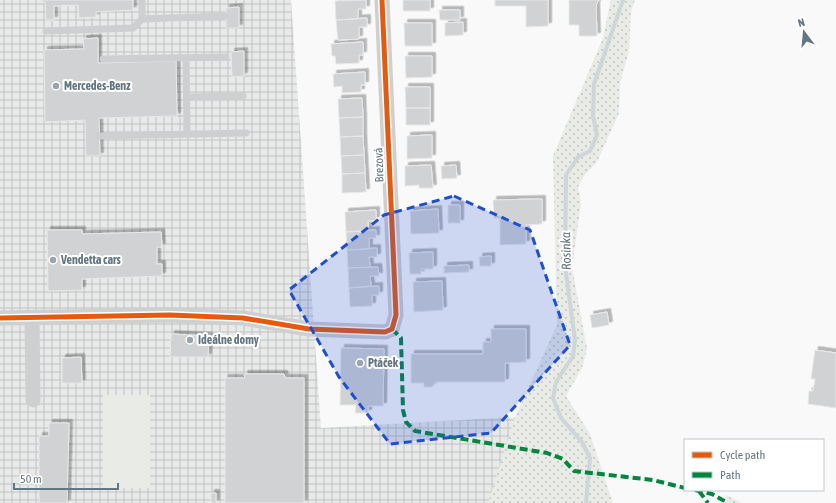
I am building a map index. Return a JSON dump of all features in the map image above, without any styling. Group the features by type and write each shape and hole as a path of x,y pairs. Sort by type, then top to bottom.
{"street":[{"name":"Brezová","path":"32,318 178,315 243,318 325,330 385,332 392,329 396,316 382,0"},
{"path":"0,318 32,318 33,400"}],"lane":[{"path":"142,0 142,20"},
{"path":"46,30 133,28 142,20 224,16"},
{"path":"103,59 226,57"},
{"path":"186,58 187,134"},
{"path":"187,98 243,96"},
{"path":"99,136 246,133"}],"highlighted area":[{"path":"454,196 530,230 570,345 491,433 390,444 339,377 289,290 384,215"}],"shaded area":[{"path":"0,0 291,0 321,428 515,417 498,503 0,503"},
{"path":"611,0 635,0 631,11 629,51 620,83 619,113 597,162 584,176 578,187 581,203 572,267 587,349 582,368 566,396 590,434 613,503 488,503 515,417 557,325 553,156 603,38"},
{"path":"103,395 150,395 150,488 103,488"},
{"path":"726,495 742,503 727,503"}],"building":[{"path":"42,0 133,0 133,10 96,12 96,17 79,18 78,5 54,6 54,20 46,20 45,2 42,2"},
{"path":"366,0 366,9 358,9 358,19 336,20 335,1"},
{"path":"403,0 430,0 430,11 403,11"},
{"path":"495,0 548,0 548,26 526,27 526,6 495,6"},
{"path":"569,0 599,0 596,5 597,36 579,36 579,25 569,25"},
{"path":"239,7 239,28 226,28 226,8"},
{"path":"439,10 460,10 460,20 440,20"},
{"path":"367,18 367,27 359,27 359,39 338,40 336,20"},
{"path":"463,22 463,35 445,36 445,23"},
{"path":"404,23 432,23 432,46 405,46"},
{"path":"98,38 98,63 176,61 177,116 99,118 100,156 86,156 85,120 45,122 44,50 84,49 83,39"},
{"path":"363,42 363,55 359,55 359,63 336,64 335,56 332,56 331,44"},
{"path":"244,51 244,76 232,77 231,52"},
{"path":"405,56 432,56 432,77 406,78"},
{"path":"365,72 365,85 361,85 361,92 342,93 342,86 334,87 333,74"},
{"path":"405,87 430,87 430,108 406,108"},
{"path":"362,98 363,117 339,118 338,99"},
{"path":"406,108 430,108 430,125 406,125"},
{"path":"363,117 363,136 340,137 339,118"},
{"path":"432,135 432,158 407,159 407,136"},
{"path":"363,136 364,155 341,156 340,137"},
{"path":"364,155 365,173 342,174 341,156"},
{"path":"431,165 433,188 419,188 419,185 405,186 405,166"},
{"path":"456,165 457,178 442,179 441,166"},
{"path":"365,173 366,192 342,193 342,174"},
{"path":"542,199 542,224 526,225 526,244 500,245 500,218 494,218 493,200"},
{"path":"448,205 460,205 460,223 448,223"},
{"path":"438,209 439,233 411,234 410,211"},
{"path":"376,210 376,220 368,221 368,231 346,232 345,212"},
{"path":"47,230 82,230 82,234 161,232 162,247 157,247 157,264 162,264 162,276 82,279 82,290 48,291"},
{"path":"376,230 376,238 369,238 369,249 347,250 346,232"},
{"path":"377,248 377,257 369,257 370,267 348,268 347,250"},
{"path":"433,252 433,269 421,269 421,274 410,274 409,253"},
{"path":"491,256 491,266 480,266 479,257"},
{"path":"469,265 469,272 444,273 444,266"},
{"path":"378,267 379,276 370,276 371,286 349,288 348,268"},
{"path":"442,281 443,310 414,312 413,282"},
{"path":"379,286 379,295 372,295 372,306 350,307 349,288"},
{"path":"607,312 609,325 592,328 590,315"},
{"path":"491,329 526,329 526,362 505,363 505,382 436,382 432,387 424,387 424,383 411,383 411,354 483,354 483,342 491,342"},
{"path":"171,334 209,336 208,357 170,357"},
{"path":"341,348 384,349 383,406 368,406 368,413 355,413 356,405 340,405"},
{"path":"815,350 836,353 836,408 808,404 809,391 813,391 815,379 811,379"},
{"path":"81,357 82,383 62,383 62,358"},
{"path":"244,374 284,374 285,378 304,378 304,503 225,503 225,378 245,378"},
{"path":"49,423 69,423 67,503 39,503 39,436 49,436"},
{"path":"211,493 216,493 216,503 211,503"}],"waterway":[{"name":"Rosinka","path":"586,503 590,458 582,442 561,418 553,398 556,382 573,356 575,340 565,266 566,175 578,157 590,151 597,135 593,116 594,84 623,0"}],"marked path":[{"path":"392,329 401,338 403,410 406,422 415,431 547,453 563,459 574,471 653,480 684,488"},
{"path":"699,491 712,494 728,503"},
{"path":"699,491 708,503"}],"cycle path":[{"path":"0,318 170,315 243,318 309,329 385,332 392,329 396,315 382,0"}],"place":[{"name":"Mercedes-Benz","path":"56,86"},
{"name":"Vendetta cars","path":"53,260"},
{"name":"Ideálne domy","path":"190,340"},
{"name":"Ptáček","path":"360,363"}]}
